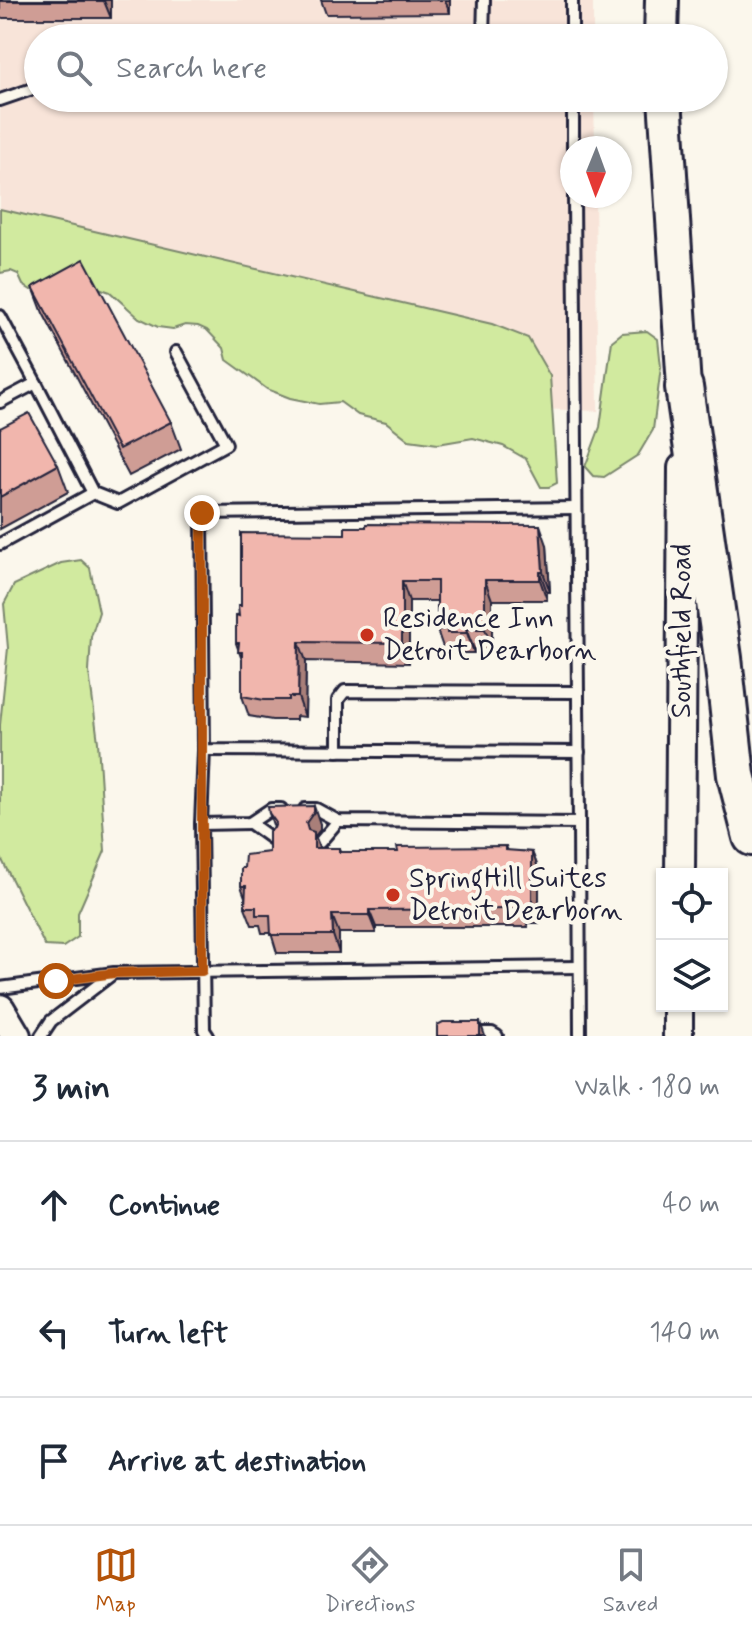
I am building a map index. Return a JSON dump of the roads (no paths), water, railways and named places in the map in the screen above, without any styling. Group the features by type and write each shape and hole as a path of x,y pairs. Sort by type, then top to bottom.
{"highway":[{"path":"684,387 721,642 736,775 752,837"}],"main road":[{"path":"660,0 661,24"},
{"path":"666,112 684,387"},
{"name":"Southfield Road","path":"680,868 684,387"},
{"path":"0,1009 16,1036"},
{"path":"678,1012 678,1036"}],"lane":[{"path":"483,24 484,0"},
{"path":"572,0 572,24"},
{"path":"0,100 24,92"},
{"path":"573,112 573,136"},
{"path":"574,208 580,1036"},
{"path":"0,316 93,493 118,503 226,444 176,352"},
{"path":"0,402 36,383"},
{"path":"0,544 93,493"},
{"path":"208,1036 204,1030 202,971 202,513 576,508"},
{"path":"338,751 338,700 345,691 578,692"},
{"path":"204,750 579,752"},
{"path":"201,824 250,823 271,809 316,809 338,821 579,823"},
{"path":"320,842 338,821"},
{"path":"250,823 275,841"},
{"path":"0,988 114,973 578,967"},
{"path":"41,1036 51,1021 114,973"},
{"path":"462,1033 492,1033 497,1036"}],"place":[{"name":"Residence Inn Detroit Dearborn","path":"367,635"},
{"name":"SpringHill Suites Detroit Dearborn","path":"393,895"}]}
